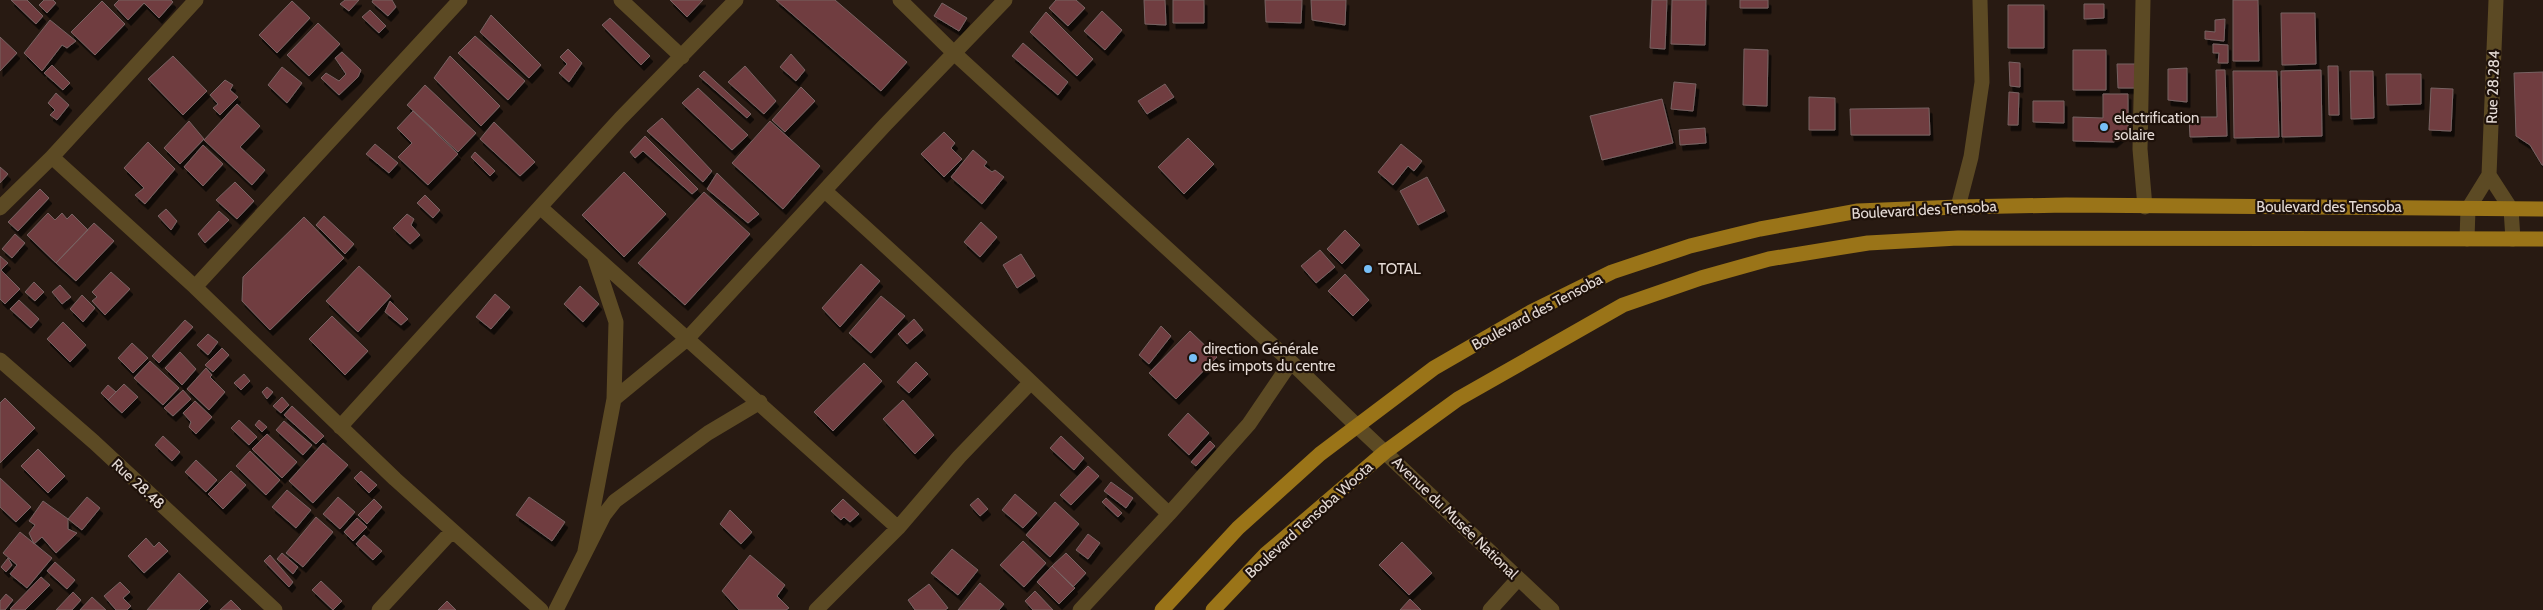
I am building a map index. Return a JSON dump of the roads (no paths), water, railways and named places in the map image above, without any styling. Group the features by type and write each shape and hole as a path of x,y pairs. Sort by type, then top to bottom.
{"main road":[{"name":"Boulevard des Tensoba","path":"1357,426 1434,368 1531,312 1612,272 1690,246 1760,229 1858,211 2066,205 2543,209"},
{"name":"Boulevard des Tensoba","path":"1385,452 1458,399 1623,305 1701,278 1769,259 1868,243 1958,238 2543,239"},
{"path":"1162,610 1238,528 1320,454 1357,426"},
{"name":"Boulevard Tensoba Woota","path":"1212,610 1266,554 1385,452"}],"street":[{"path":"0,208 52,156 196,0"},
{"path":"195,287 460,0"},
{"path":"621,0 682,57"},
{"path":"340,426 620,119 736,0"},
{"name":"Avenue du Musée National","path":"900,0 954,53 1291,362 1552,610"},
{"path":"614,399 687,338 1005,0"},
{"path":"1958,207 1972,156 1982,82 1980,0"},
{"path":"2143,0 2140,149 2145,207"},
{"name":"Rue 28.284","path":"2489,174 2496,0"},
{"path":"52,156 195,287 452,531 541,610"},
{"path":"2467,239 2468,209 2489,174 2511,209 2513,239"},
{"path":"825,192 929,285 1169,514"},
{"path":"540,207 760,402 898,528"},
{"path":"585,551 614,399 616,322 594,255"},
{"name":"Rue 28.48","path":"0,360 94,442 275,610"},
{"path":"1080,610 1249,424 1291,362"},
{"path":"816,610 898,528 1030,383"},
{"path":"556,610 604,515 616,501 708,433 760,402"},
{"path":"379,610 452,531"},
{"path":"1490,610 1518,578"}],"place":[{"name":"electrification solaire","path":"2104,127"},
{"name":"TOTAL","path":"1368,269"},
{"name":"direction Générale des impots du centre","path":"1193,358"}]}
